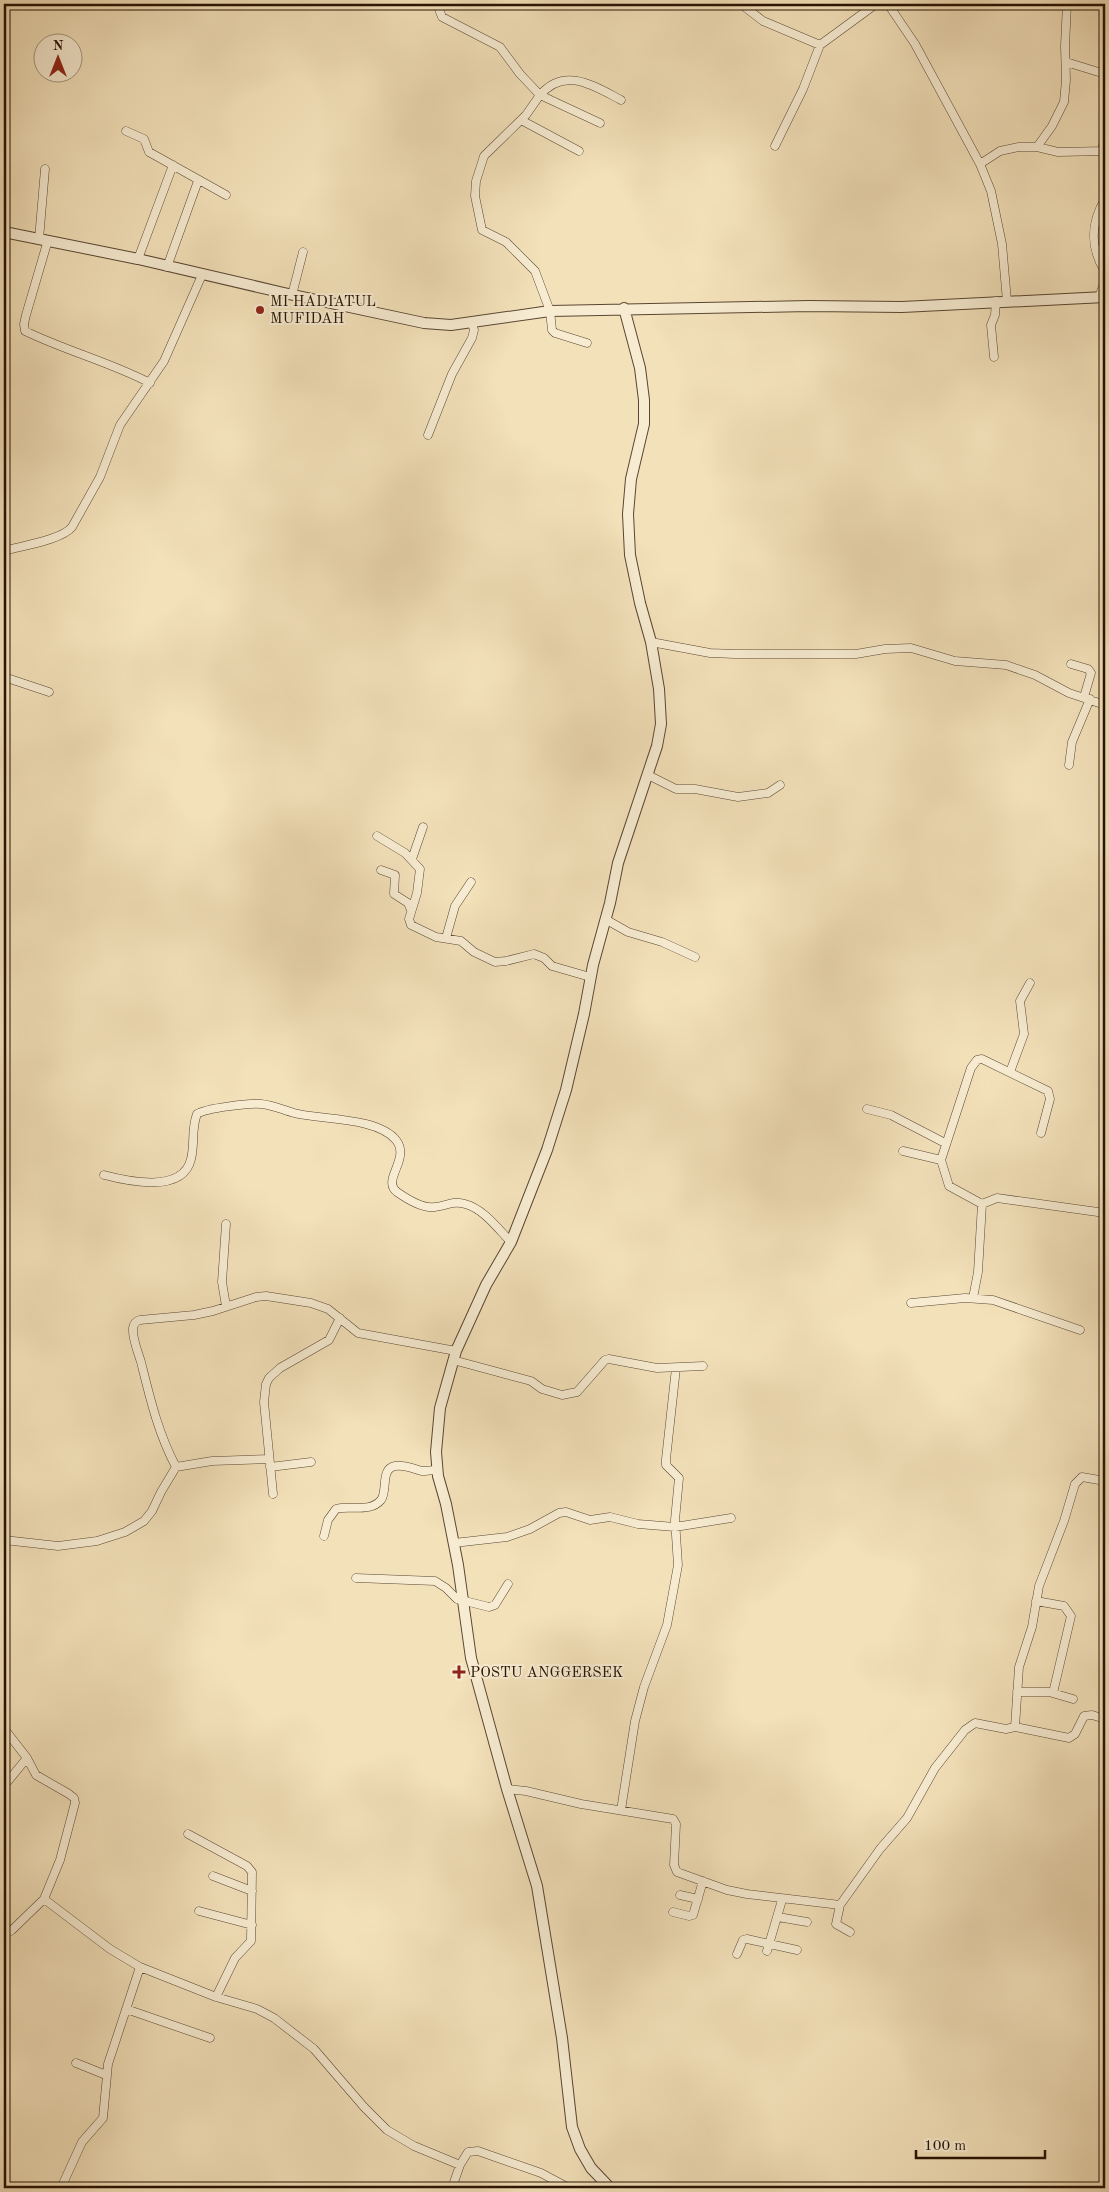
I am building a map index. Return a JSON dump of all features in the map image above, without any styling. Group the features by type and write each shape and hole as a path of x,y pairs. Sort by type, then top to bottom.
{"street":[{"path":"437,4 442,17 504,50 520,74 540,95 600,123"},
{"path":"741,4 763,21 820,45"},
{"path":"775,146 803,89 820,45 876,4"},
{"path":"888,4 915,44 980,164 991,191 1002,244 1007,301"},
{"path":"1037,147 1052,126 1064,102 1067,4"},
{"path":"1066,62 1105,74"},
{"path":"588,343 555,333 551,326 550,311 533,268 506,242 482,230 476,204 476,181 484,156 521,120 540,95 555,82 578,81 587,83 621,100"},
{"path":"521,120 579,151"},
{"path":"126,131 144,139 149,152 226,195"},
{"path":"980,164 1008,148 1037,147 1058,152 1104,151 1105,134"},
{"path":"138,259 173,165"},
{"path":"45,168 44,239 24,324 26,331 74,352 104,361 150,382"},
{"path":"167,267 198,181"},
{"path":"1105,198 1093,225 1093,240 1097,257 1105,272"},
{"path":"4,232 138,259 202,275 424,323 451,325 550,311 624,308 902,307 1102,297 1105,281"},
{"path":"292,295 303,252"},
{"path":"4,551 56,537 70,531 100,477 120,425 158,372 202,275"},
{"path":"994,357 991,325 995,315 996,302"},
{"path":"607,2188 591,2168 580,2149 572,2127 562,2038 537,1886 507,1789 471,1658 454,1543 437,1470 436,1452 440,1408 454,1356 486,1285 511,1242 547,1150 566,1090 590,978 618,863 657,746 661,724 659,690 651,642 640,603 630,555 628,514 631,479 644,424 644,400 640,368 624,308"},
{"path":"428,435 452,374 472,338 474,330 472,323"},
{"path":"651,642 710,653 735,654 856,654 885,649 911,648 955,661 1006,666 1035,675 1069,693 1105,705"},
{"path":"1069,765 1072,742 1087,698 1092,673 1088,669 1071,664"},
{"path":"4,677 49,692"},
{"path":"648,775 676,789 695,788 738,797 768,793 780,785"},
{"path":"412,859 423,827"},
{"path":"376,836 412,859 420,869 421,875 408,919 411,925 429,934 460,941 474,952 495,962 506,962 534,954 544,958 552,966 590,978"},
{"path":"381,870 395,875 394,894 408,903 411,910"},
{"path":"446,938 455,906 471,882"},
{"path":"605,919 628,932 662,942 695,956"},
{"path":"1010,1072 1024,1034 1020,1001 1030,983"},
{"path":"982,1204 968,1194 949,1186 941,1160 945,1143 974,1062 982,1059 1048,1091 1050,1099 1041,1133"},
{"path":"104,1175 126,1180 164,1182 180,1175 188,1166 191,1158 193,1124 197,1114 207,1110 243,1105 268,1105 295,1113 360,1123 379,1129 394,1138 401,1151 400,1162 392,1179 392,1186 396,1191 427,1207 435,1208 453,1202 476,1208 511,1242"},
{"path":"866,1109 891,1115 945,1143"},
{"path":"904,1151 941,1160"},
{"path":"982,1204 997,1198 1105,1213"},
{"path":"973,1298 978,1272 982,1204"},
{"path":"226,1224 222,1282 226,1306"},
{"path":"176,1467 165,1447 157,1425 136,1344 134,1326 140,1320 194,1315 256,1297 266,1296 311,1303 328,1309 348,1326 364,1335 454,1356 531,1381 542,1389 562,1395 577,1392 605,1360 609,1359 657,1368 703,1366"},
{"path":"911,1303 973,1298 993,1300 1080,1330"},
{"path":"273,1494 264,1402 264,1393 269,1378 280,1368 329,1340 340,1318"},
{"path":"621,1810 635,1721 644,1687 667,1625 678,1565 675,1527 679,1478 666,1464 676,1368"},
{"path":"4,1540 58,1546 96,1540 125,1532 144,1521 152,1511 176,1467 212,1461 311,1462"},
{"path":"324,1536 328,1520 336,1509 368,1507 381,1500 390,1468 406,1466 419,1470 437,1470"},
{"path":"1015,1726 1019,1667 1032,1627 1038,1586 1077,1481 1087,1477 1105,1481"},
{"path":"454,1543 507,1537 530,1529 559,1513 566,1512 590,1520 610,1517 638,1524 675,1527 731,1518"},
{"path":"356,1578 435,1581 446,1588 457,1599 492,1607 508,1584"},
{"path":"1036,1601 1064,1606 1071,1616 1053,1693"},
{"path":"1018,1692 1053,1693 1073,1699"},
{"path":"850,1932 836,1924 840,1905 880,1849 907,1818 935,1768 969,1726 981,1723 1006,1730 1015,1726 1069,1738 1075,1734 1084,1716 1092,1715 1105,1719"},
{"path":"4,1934 12,1930 44,1900 60,1860 75,1800 69,1794 36,1775 27,1758 6,1731"},
{"path":"4,1786 27,1758"},
{"path":"507,1789 526,1791 581,1804 670,1818 675,1821 675,1869 677,1872 727,1890 782,1900 840,1905"},
{"path":"188,1834 250,1868 252,1872 251,1941 235,1958 216,1997"},
{"path":"213,1876 252,1891"},
{"path":"673,1912 691,1916 703,1881"},
{"path":"680,1895 698,1899"},
{"path":"44,1900 110,1949 140,1967 216,1997 258,2009 274,2018 314,2049 364,2107 387,2130 414,2146 460,2165"},
{"path":"768,1947 782,1900"},
{"path":"199,1911 252,1925"},
{"path":"778,1917 807,1922"},
{"path":"737,1954 743,1940 748,1939 768,1947 797,1950"},
{"path":"61,2188 82,2142 103,2118 108,2064 140,1967"},
{"path":"126,2009 210,2038"},
{"path":"76,2063 106,2075"},
{"path":"452,2188 460,2165 468,2152 478,2151 541,2173 569,2188"}],"place":[{"name":"MI HADIATUL MUFIDAH","path":"260,310"},
{"name":"POSTU ANGGERSEK","path":"459,1672"}]}
